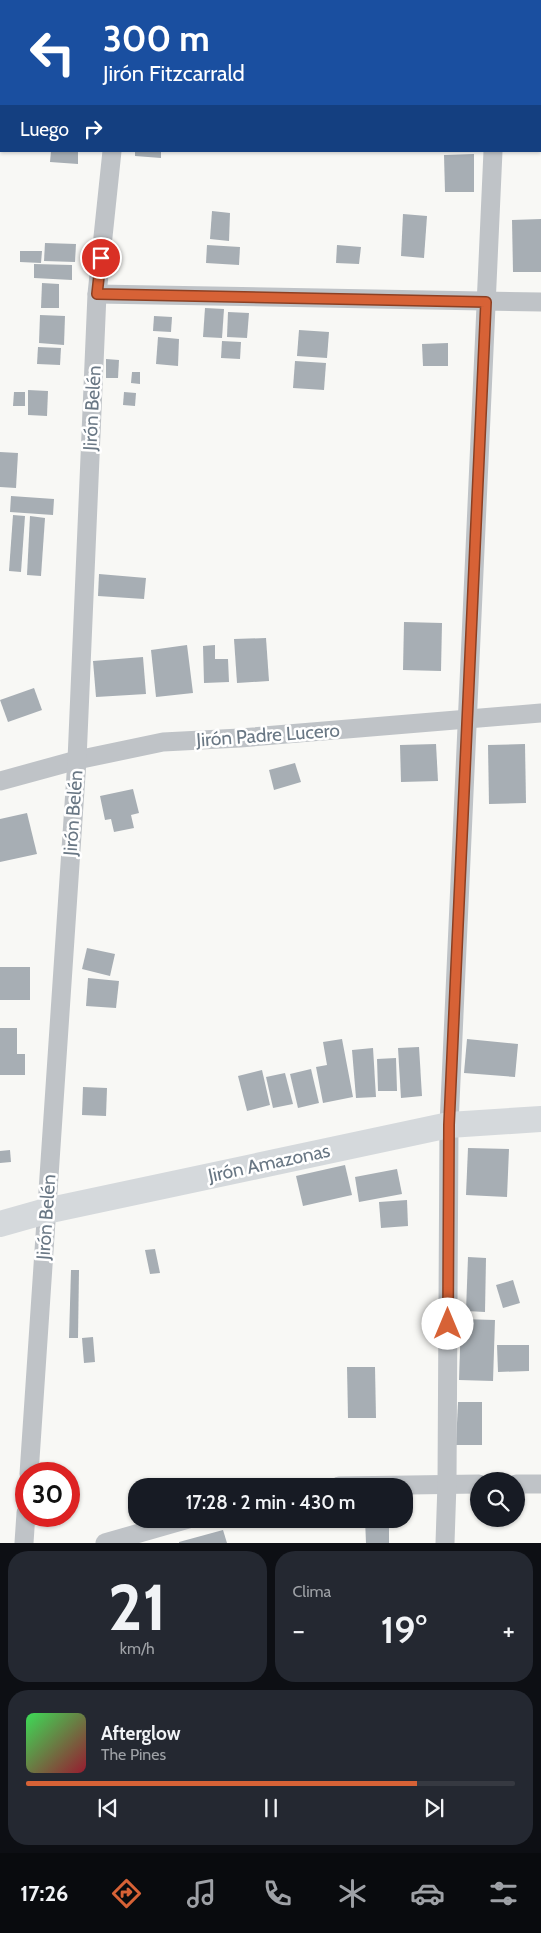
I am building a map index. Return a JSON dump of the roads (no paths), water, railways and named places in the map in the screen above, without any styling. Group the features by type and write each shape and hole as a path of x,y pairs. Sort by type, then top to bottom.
{"street":[{"name":"Jirón Belén","path":"30,1462 77,760 97,294 112,152"},
{"path":"445,1543 448,1483 449,1125 493,152"},
{"path":"97,294 541,302"},
{"name":"Jirón Padre Lucero","path":"0,782 77,760 163,742 541,713"},
{"name":"Jirón Amazonas","path":"0,1224 46,1211 449,1125 541,1119"},
{"path":"413,1484 470,1484"},
{"path":"525,1484 541,1484"},
{"path":"24,1543 25,1527"},
{"path":"105,1543 157,1528"}]}
